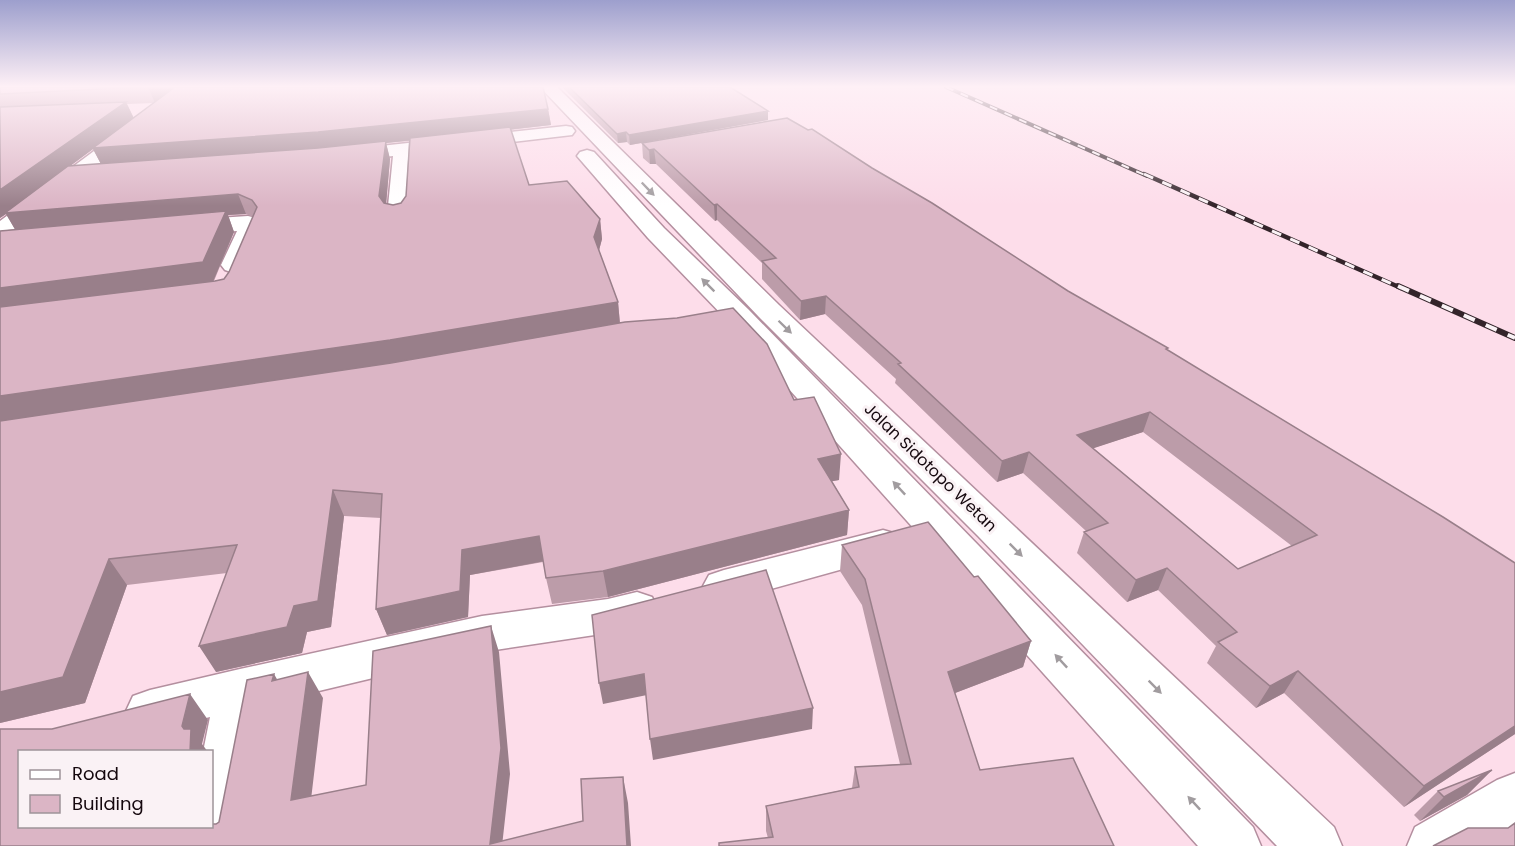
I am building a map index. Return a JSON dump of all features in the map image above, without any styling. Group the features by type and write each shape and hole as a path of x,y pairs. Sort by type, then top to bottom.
{"street":[{"path":"0,232 139,126"},
{"name":"Jalan Sidotopo Wetan","path":"562,126 670,230 992,526 1316,846"},
{"name":"Jalan Sidotopo Wetan","path":"595,126 627,153 670,230 724,317 936,528 1234,846"},
{"path":"324,158 566,131"},
{"path":"398,216 403,149"},
{"path":"75,177 110,175"},
{"path":"161,230 248,223 251,226 228,282"},
{"path":"114,720 482,634 608,616 936,528"},
{"path":"213,826 240,689"},
{"path":"1434,846 1515,798"},
{"path":"209,846 213,828"}],"building":[{"path":"0,126 91,126 0,190"},
{"path":"122,126 373,126 318,132 93,148"},
{"path":"609,126 678,126 629,135 626,132 617,134"},
{"path":"738,126 802,126 808,130 812,129 1068,291 1168,348 1166,349 1515,563 1515,726 1424,786 1298,671 1270,686 1218,642 1237,632 1167,568 1136,580 1084,532 1108,523 1029,452 1002,461 898,364 901,363 826,296 801,301 762,261 776,258 654,149 649,150 642,143","holes":["1150,412 1317,535 1238,569 1077,435"]},
{"path":"510,127 529,185 567,181 600,219 594,237 618,302 390,340 0,396 0,307 224,279 257,207 252,200 238,194 5,213 68,166 386,141 379,196 384,203 393,205 401,203 406,196 410,138"},
{"path":"226,211 203,262 0,288 0,231"},
{"path":"733,308 767,344 794,400 814,397 841,454 818,459 849,510 603,571 546,578 539,536 462,550 460,591 376,609 382,494 333,490 318,601 294,606 287,627 199,646 237,545 109,559 63,677 0,692 0,421 391,363 625,322 677,318"},
{"path":"928,522 974,577 978,576 1031,641 948,672 980,770 1073,758 1114,846 719,846 719,843 773,837 766,806 859,787 855,767 911,764 865,579 842,545"},
{"path":"766,570 813,708 650,739 644,674 599,683 592,615"},
{"path":"491,626 501,748 490,844 583,821 581,779 623,777 627,846 0,846 0,729 52,729 190,694 182,726 184,729 191,729 190,750 18,750 18,828 213,828 213,824 219,822 247,680 274,674 272,681 308,672 291,800 366,785 373,651"},
{"path":"1492,770 1444,797 1438,791"},
{"path":"1515,823 1515,846 1433,846 1468,828 1508,828"}],"railway":[{"path":"1035,126 1147,176"},
{"path":"1144,174 1401,288"},
{"path":"1398,286 1515,338"}]}
